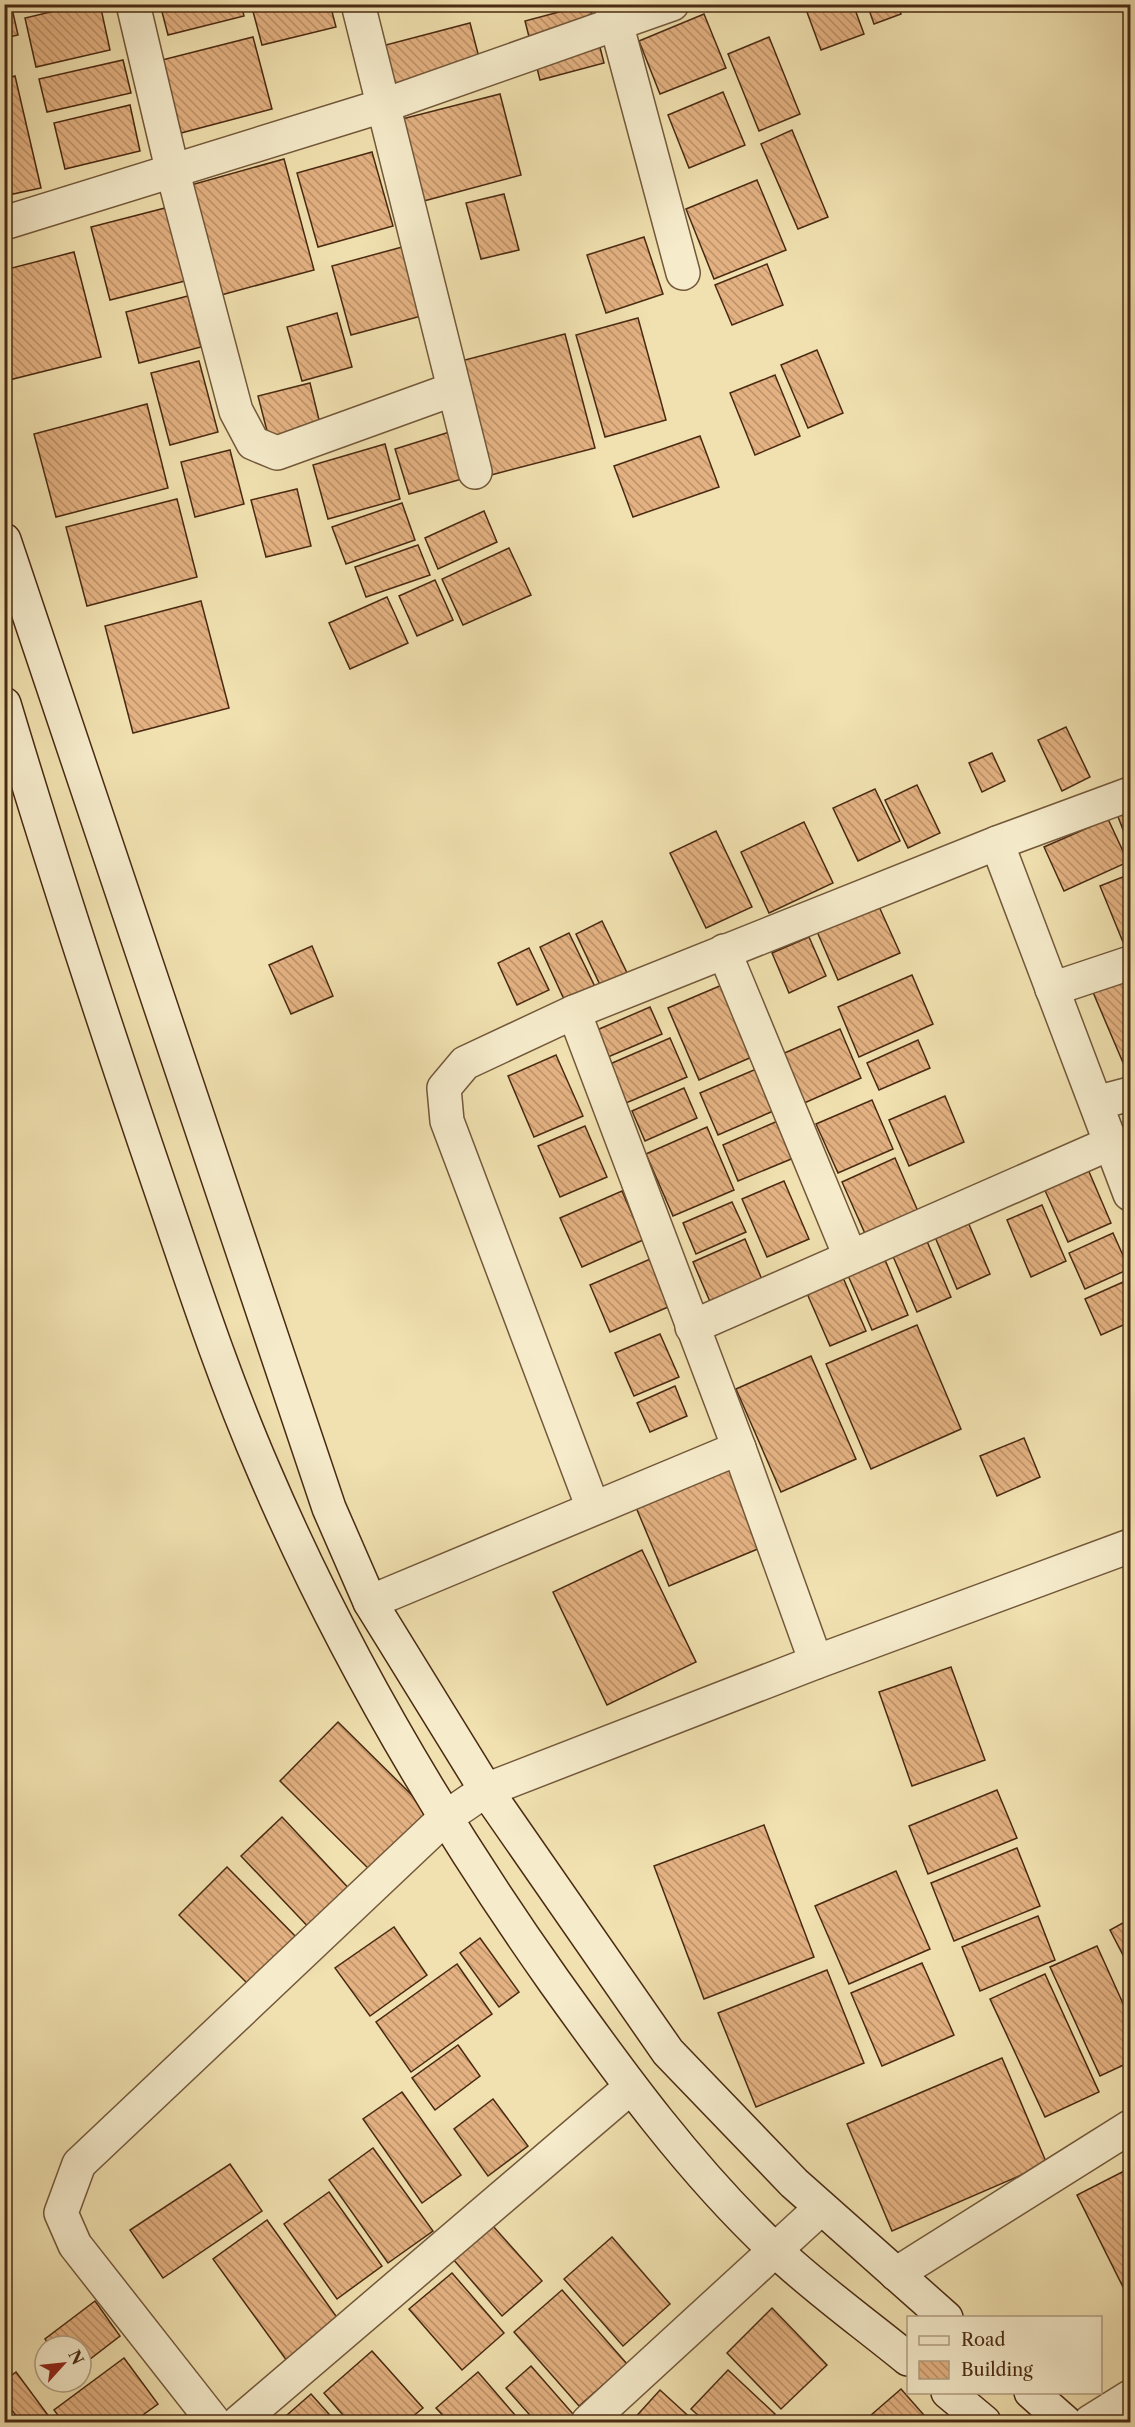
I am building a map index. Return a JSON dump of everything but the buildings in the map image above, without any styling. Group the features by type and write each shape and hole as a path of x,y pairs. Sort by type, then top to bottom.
{"street":[{"path":"133,4 173,173 236,411 252,443 277,453 454,389"},
{"path":"358,4 475,472"},
{"path":"4,224 382,106 613,14 672,4"},
{"path":"613,14 683,273"},
{"path":"4,540 328,1508 370,1602 486,1790 668,2052 794,2183 944,2316"},
{"path":"4,704 77,939 215,1347 263,1470 326,1604 383,1712 496,1898 631,2087 674,2143 776,2251 907,2357"},
{"path":"593,1508 447,1121 444,1088 465,1063 574,1012 997,843 1131,794"},
{"path":"997,843 1131,1194"},
{"path":"724,951 850,1256"},
{"path":"1052,988 1131,963"},
{"path":"574,1012 739,1448 816,1662"},
{"path":"1096,1103 1131,1094"},
{"path":"692,1327 1111,1143"},
{"path":"370,1602 739,1448"},
{"path":"214,2422 75,2245 61,2213 79,2163 446,1818 486,1790 816,1662 1131,1546"},
{"path":"239,2422 631,2087"},
{"path":"896,2274 1131,2127"},
{"path":"588,2422 821,2208"},
{"path":"950,2394 984,2422"},
{"path":"1033,2394 1065,2422"},
{"path":"1090,2422 1131,2397"}]}
